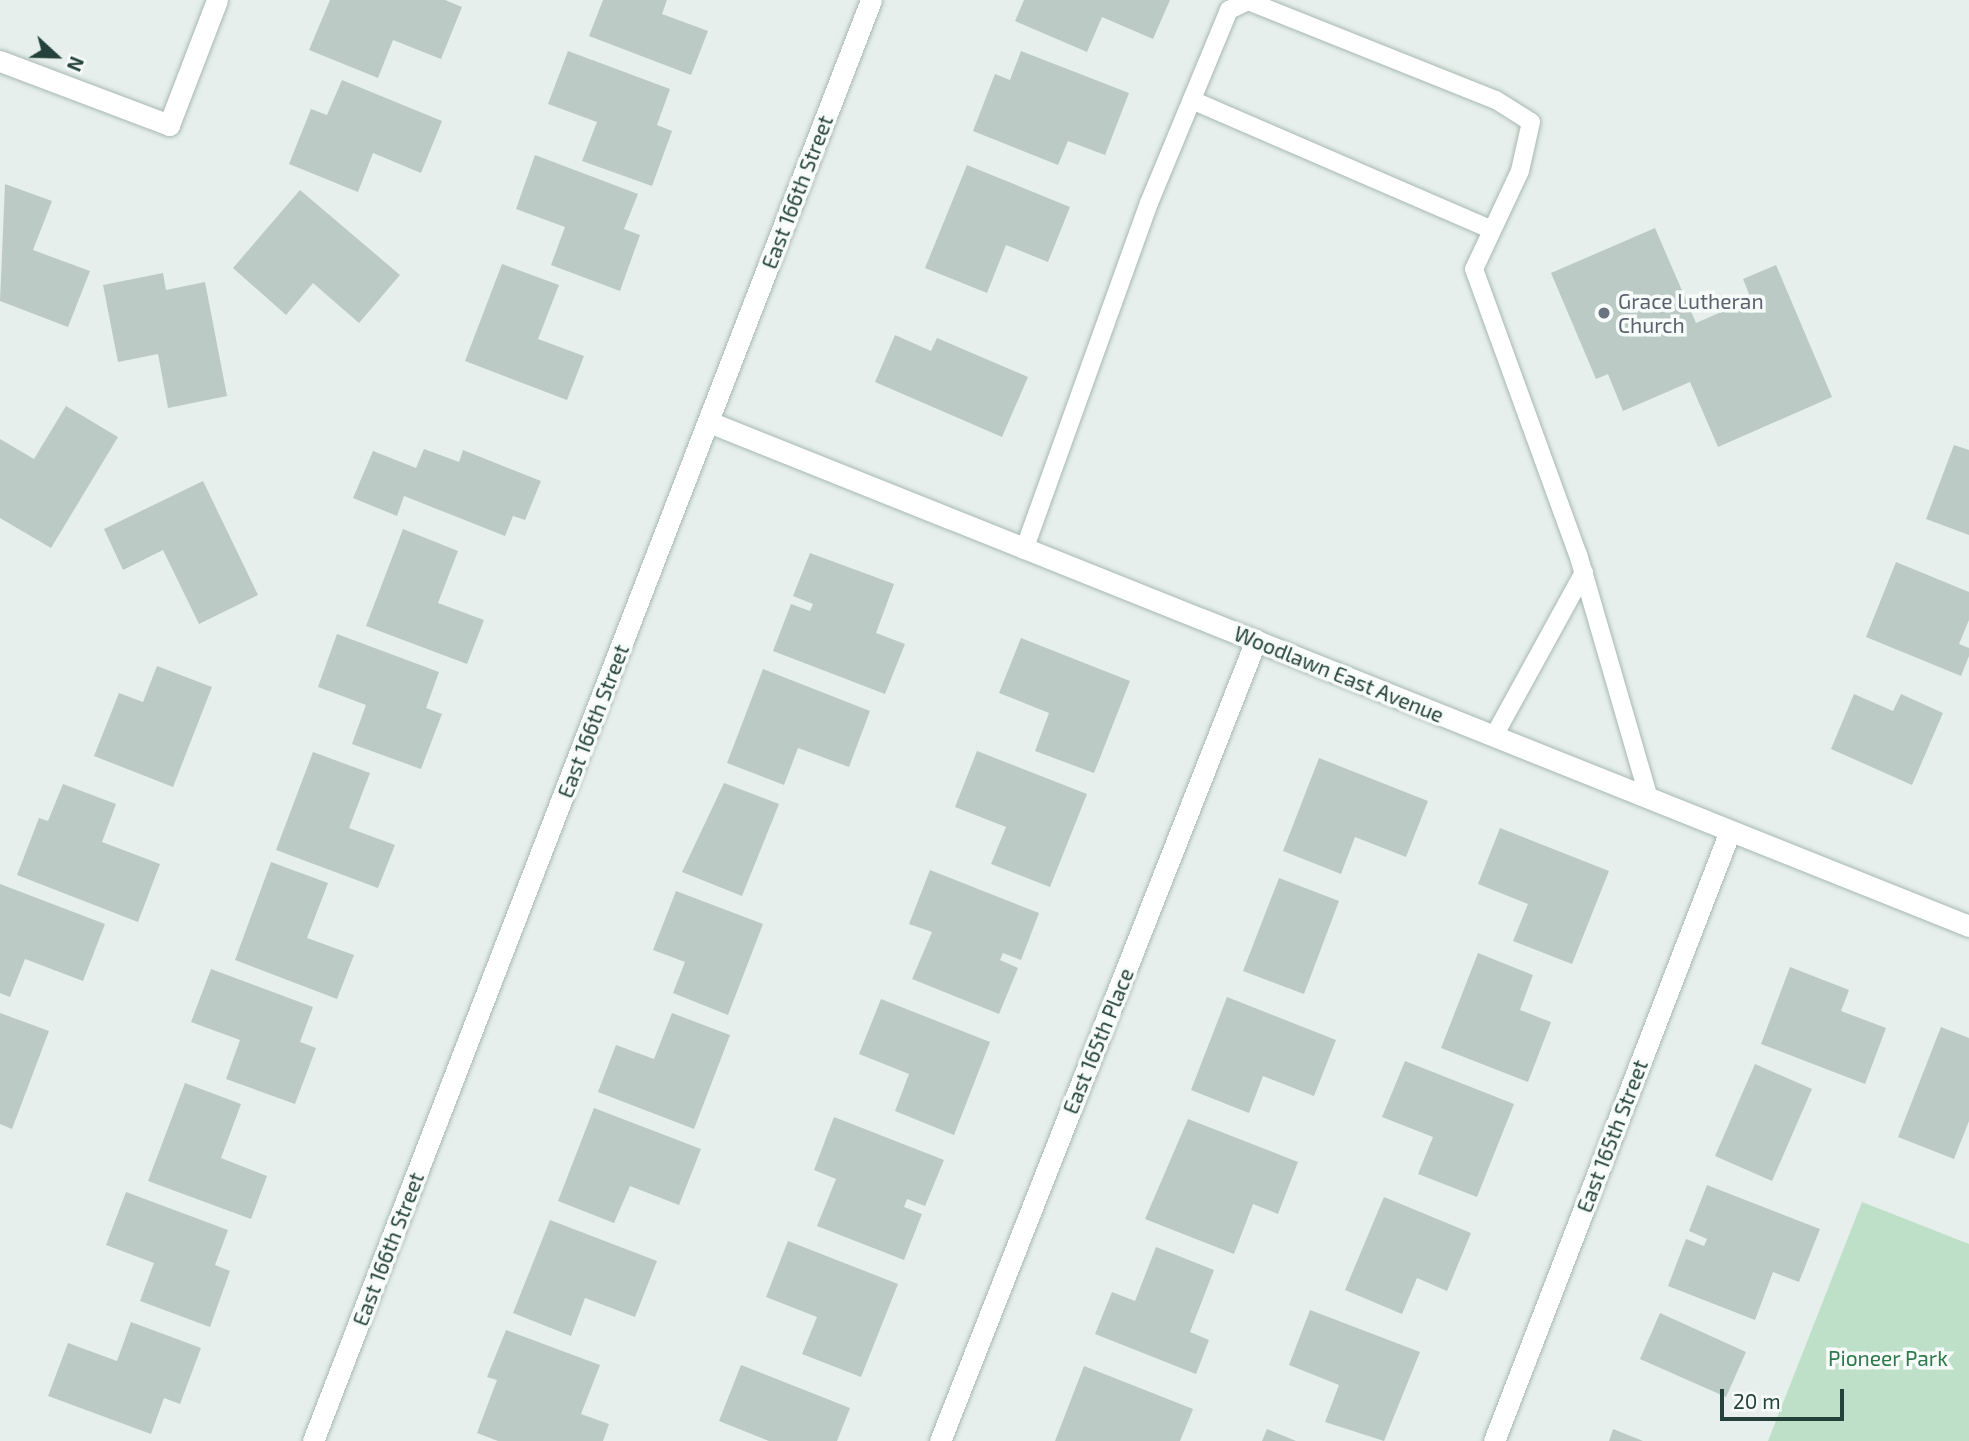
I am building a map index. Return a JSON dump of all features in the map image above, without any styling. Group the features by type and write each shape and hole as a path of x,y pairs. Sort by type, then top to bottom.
{"street":[{"path":"0,61 169,125 217,0"},
{"name":"East 166th Street","path":"313,1441 871,0"},
{"name":"Woodlawn East Avenue","path":"709,422 1969,926"},
{"name":"East 165th Place","path":"940,1441 1256,640"},
{"name":"East 165th Street","path":"1494,1441 1730,831"}],"lane":[{"path":"1024,550 1192,100 1229,10 1248,1 1496,100 1531,122 1520,171 1488,228 1474,269 1584,572 1649,798"},
{"path":"1192,100 1488,228"},
{"path":"1494,736 1584,572"}],"green space":[{"name":"Pioneer Park","path":"1862,1202 1969,1244 1969,1441 1768,1441"}],"building":[{"path":"330,0 445,0 462,7 441,59 393,40 378,78 309,50"},
{"path":"603,0 667,0 662,14 708,31 691,75 589,36"},
{"path":"1024,0 1170,0 1153,39 1102,17 1087,52 1015,21"},
{"path":"568,51 670,89 657,125 672,131 652,186 582,161 597,122 548,104"},
{"path":"1021,51 1129,93 1105,155 1068,141 1058,165 973,131 995,74 1010,80"},
{"path":"342,80 442,121 421,173 373,153 358,192 289,164 311,109 327,115"},
{"path":"535,155 638,194 624,229 640,235 620,291 551,265 565,227 516,209"},
{"path":"967,165 1070,207 1048,262 1006,245 987,293 925,268"},
{"path":"5,184 52,201 33,250 90,271 68,327 0,301"},
{"path":"300,190 400,275 359,323 313,283 286,315 233,268"},
{"path":"1655,228 1696,323 1751,299 1743,279 1776,265 1832,397 1718,447 1690,382 1623,411 1608,374 1596,379 1551,273"},
{"path":"502,264 559,285 538,339 584,356 567,400 465,361"},
{"path":"163,273 166,290 205,282 227,396 168,408 158,354 118,362 103,285"},
{"path":"895,335 931,351 937,338 1028,377 1002,437 875,382"},
{"path":"66,406 118,437 51,548 0,518 0,439 34,459"},
{"path":"1954,445 1969,450 1969,535 1926,519"},
{"path":"424,449 459,462 463,450 541,481 525,520 513,516 505,536 404,496 397,516 353,498 373,451 416,468"},
{"path":"203,481 258,595 199,624 163,550 123,570 104,529"},
{"path":"403,529 458,551 438,603 484,620 467,664 366,626"},
{"path":"810,553 894,584 876,633 905,644 885,694 773,651 791,604 810,611 813,604 793,596"},
{"path":"1896,562 1969,592 1969,620 1959,644 1969,648 1969,656 1961,676 1866,637"},
{"path":"337,634 439,672 426,708 442,714 421,769 352,744 366,705 318,687"},
{"path":"1021,638 1130,681 1094,773 1035,751 1049,713 999,693"},
{"path":"157,666 212,687 173,787 94,756 119,693 143,702"},
{"path":"763,669 870,711 849,767 798,748 784,785 727,763"},
{"path":"1854,694 1893,711 1901,694 1943,713 1912,785 1831,749"},
{"path":"977,751 1087,794 1050,887 991,864 1006,827 955,807"},
{"path":"313,752 370,773 349,828 395,845 378,888 276,850"},
{"path":"1319,758 1428,801 1406,857 1355,837 1341,874 1283,851"},
{"path":"724,783 779,804 742,896 682,872"},
{"path":"63,784 116,804 102,842 160,864 138,922 17,875 39,818 48,821"},
{"path":"1500,828 1609,871 1572,964 1513,941 1528,904 1478,884"},
{"path":"271,862 328,883 307,938 354,955 337,999 235,960"},
{"path":"930,870 1039,913 1021,960 1003,953 1000,960 1018,968 999,1014 912,979 932,932 909,924"},
{"path":"1279,878 1339,901 1304,994 1243,971"},
{"path":"0,884 105,924 83,981 25,959 10,997 0,993"},
{"path":"676,891 763,924 728,1015 673,993 685,962 653,950"},
{"path":"1478,953 1533,975 1520,1010 1551,1022 1528,1082 1441,1048"},
{"path":"1790,967 1849,990 1841,1011 1886,1028 1865,1084 1761,1044"},
{"path":"211,969 313,1007 300,1042 316,1048 295,1104 226,1079 240,1040 191,1022"},
{"path":"1227,997 1336,1040 1314,1096 1263,1076 1249,1113 1191,1090"},
{"path":"881,999 990,1042 954,1135 895,1111 909,1074 859,1054"},
{"path":"0,1013 49,1031 12,1129 0,1124"},
{"path":"672,1013 730,1035 694,1129 598,1092 616,1045 654,1059"},
{"path":"1941,1027 1969,1038 1969,1121 1954,1159 1898,1137"},
{"path":"1405,1061 1514,1104 1477,1197 1418,1174 1433,1137 1382,1117"},
{"path":"1755,1064 1812,1089 1772,1181 1715,1156"},
{"path":"185,1083 241,1104 221,1158 267,1176 251,1219 148,1181"},
{"path":"594,1108 701,1149 679,1205 630,1186 614,1223 558,1201"},
{"path":"834,1117 944,1160 925,1206 907,1199 904,1207 922,1214 904,1260 817,1226 836,1179 814,1170"},
{"path":"1188,1119 1298,1162 1278,1214 1253,1204 1234,1254 1145,1219"},
{"path":"1707,1185 1820,1229 1799,1282 1773,1272 1755,1320 1668,1286 1686,1239 1704,1246 1707,1239 1689,1231"},
{"path":"126,1192 228,1230 215,1265 230,1271 210,1327 140,1301 154,1263 106,1245"},
{"path":"1384,1197 1471,1233 1447,1291 1417,1278 1402,1314 1345,1290"},
{"path":"550,1220 657,1261 635,1317 585,1298 571,1336 513,1313"},
{"path":"788,1241 898,1284 861,1377 802,1354 817,1317 766,1297"},
{"path":"1156,1247 1214,1270 1190,1332 1209,1340 1196,1374 1095,1334 1112,1292 1135,1301"},
{"path":"1310,1310 1420,1352 1384,1441 1325,1422 1339,1385 1289,1365"},
{"path":"1660,1313 1746,1352 1726,1397 1640,1359"},
{"path":"131,1322 201,1348 180,1404 164,1398 151,1434 48,1396 68,1343 117,1361"},
{"path":"506,1330 600,1365 581,1414 609,1424 603,1441 498,1441 477,1433 497,1380 487,1377"},
{"path":"741,1365 850,1408 837,1441 769,1441 719,1421"},
{"path":"1084,1366 1193,1409 1180,1441 1055,1441"},
{"path":"1267,1429 1296,1441 1262,1441"},
{"path":"1613,1429 1643,1441 1609,1441"}],"place":[{"name":"Grace Lutheran Church","path":"1604,313"}]}
